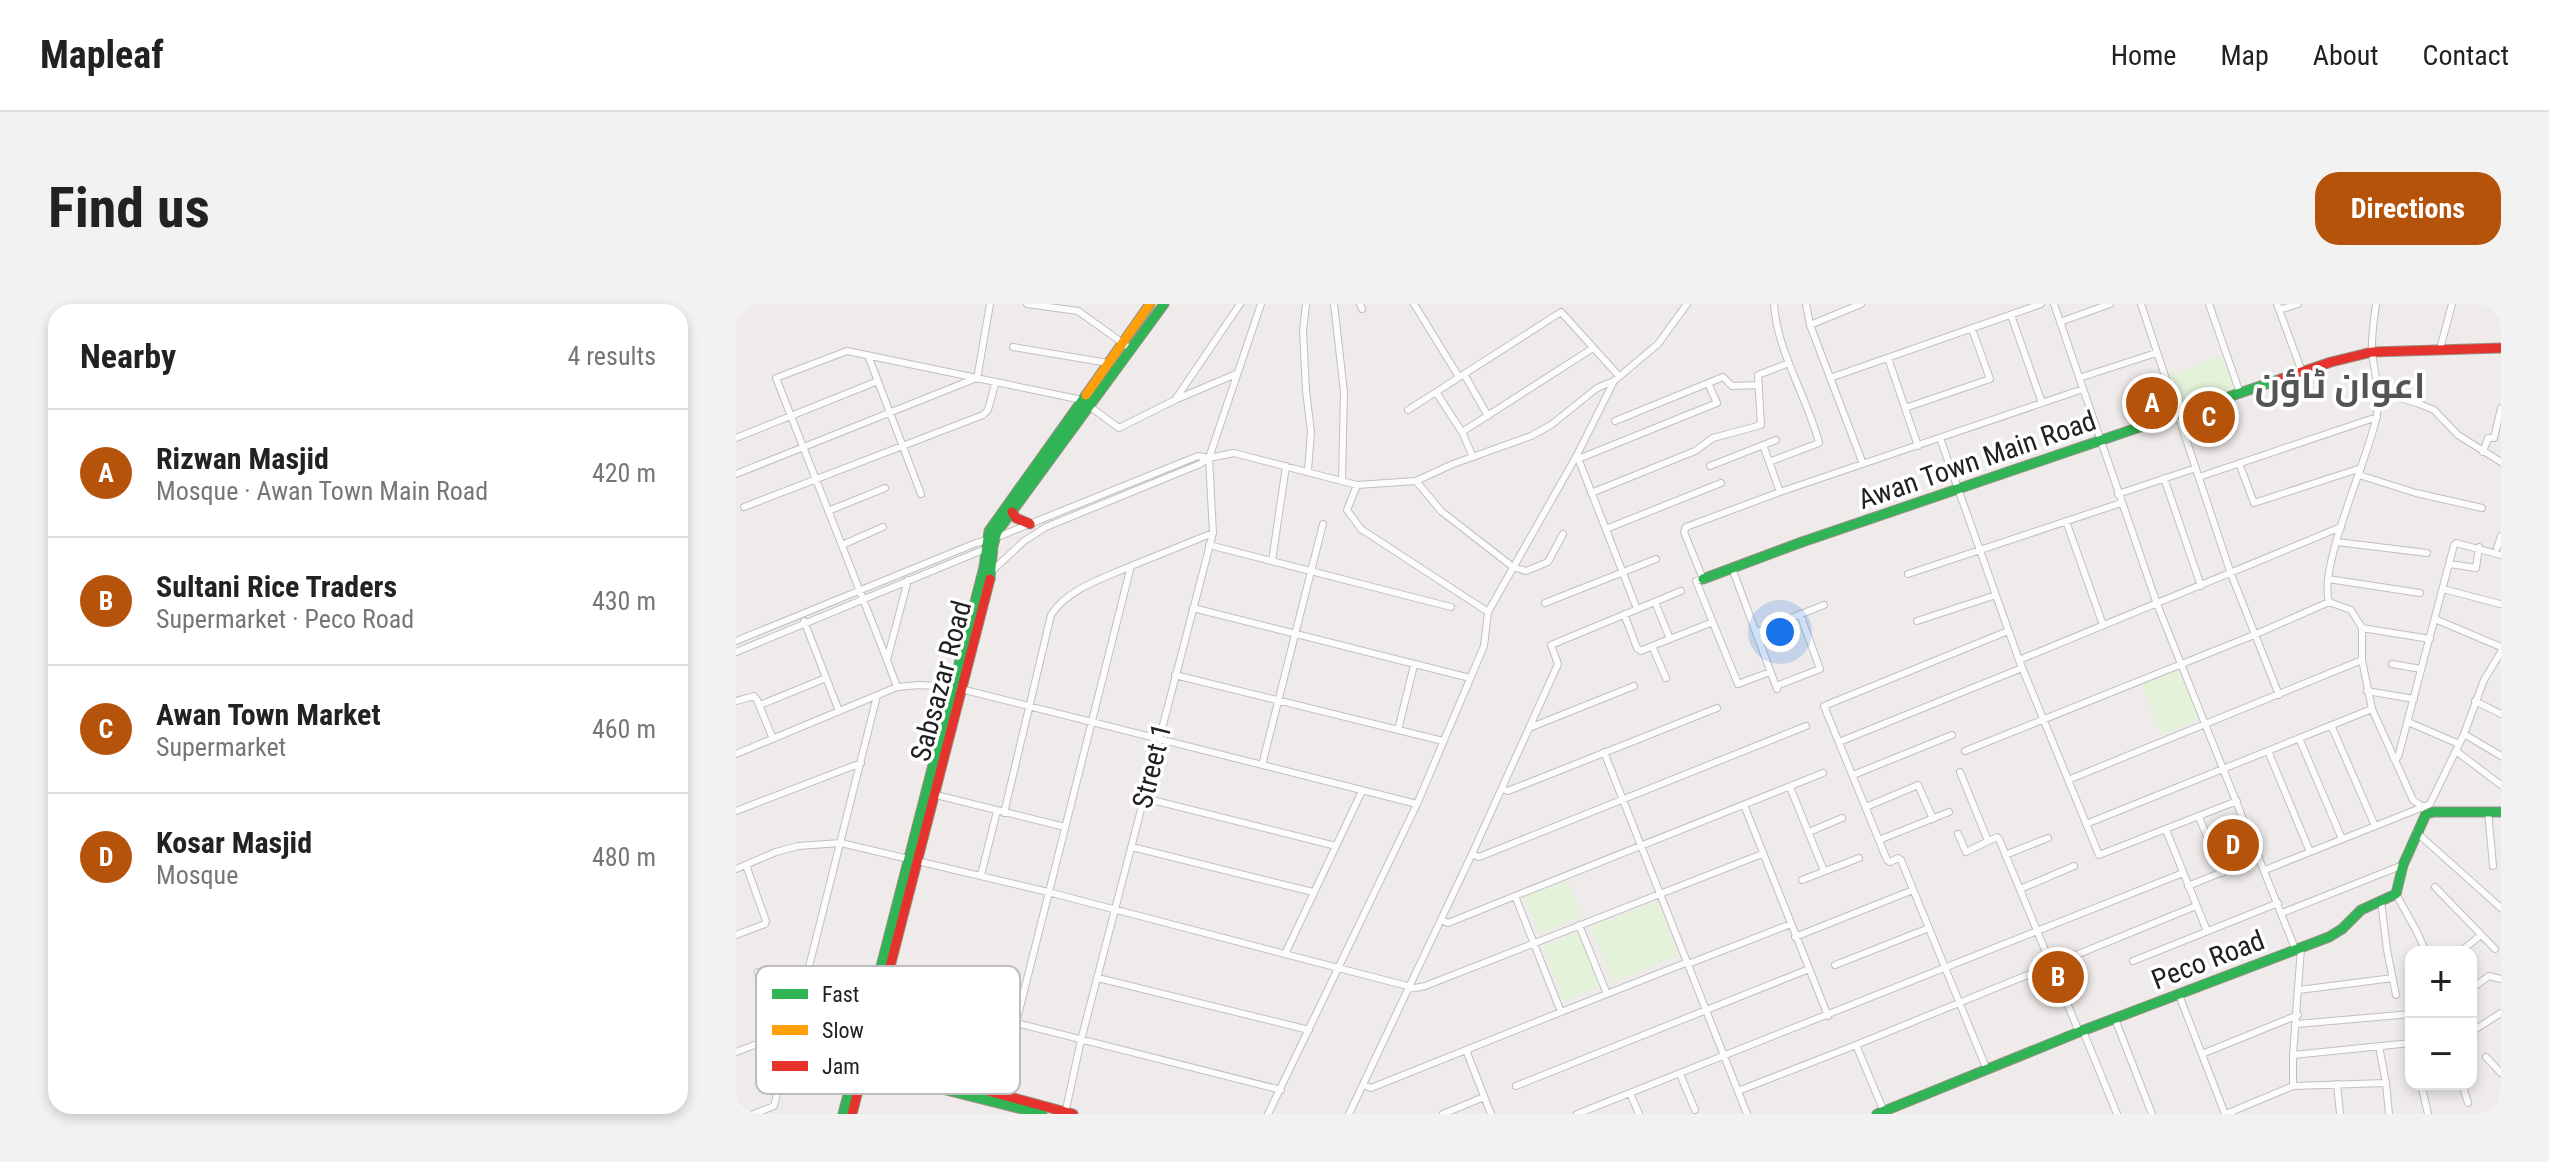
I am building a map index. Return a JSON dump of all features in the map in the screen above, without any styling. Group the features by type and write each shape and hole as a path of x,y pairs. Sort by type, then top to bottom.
{"street":[{"path":"976,379 990,304"},
{"path":"1027,304 1080,307 1127,346"},
{"path":"736,641 990,543 1151,309 1164,304"},
{"path":"1175,400 1240,304"},
{"name":"Street 1","path":"1068,1113 1081,1040 1213,533 1209,458 1261,304"},
{"path":"1306,304 1303,331 1311,432 1308,471"},
{"path":"1334,304 1344,392 1342,481"},
{"path":"1414,304 1488,416"},
{"path":"736,652 908,580 1030,524 1198,456 1209,458 1234,453 1357,485 1416,481 1531,436 1551,425 1597,388 1616,379 1658,344 1687,304"},
{"path":"1769,462 1819,443 1789,363 1775,318 1774,304"},
{"path":"1806,304 1810,325 1863,464"},
{"path":"1810,325 1861,304"},
{"path":"1830,378 2041,304"},
{"path":"2054,304 2157,604 2298,950 2299,990 2293,1086"},
{"path":"2060,322 2110,304"},
{"path":"2141,304 2231,574 2279,695"},
{"path":"2209,304 2240,393"},
{"path":"2298,304 2278,307 2302,372"},
{"path":"2329,602 2328,579 2337,542 2377,417 2380,392 2372,352 2376,304"},
{"path":"2440,349 2452,304"},
{"path":"1408,410 1561,312 1616,379"},
{"path":"2011,315 2042,403"},
{"path":"1905,408 1990,379 1972,329"},
{"path":"885,966 957,688 990,543 989,531 1086,404 1108,363 1127,346"},
{"path":"1013,347 1108,363"},
{"path":"1462,432 1593,348"},
{"name":"Awan Town Main Road","path":"1703,579 2302,372 2372,352 2501,348"},
{"path":"897,687 814,480 777,376 842,352 1086,404 1119,428 1236,374"},
{"path":"2079,378 2156,353"},
{"path":"869,358 921,494"},
{"path":"1888,358 1918,446"},
{"path":"1591,493 1695,451 1713,438 1761,425 1758,375 1789,363"},
{"path":"1615,421 1723,377 1732,386 1759,385"},
{"path":"736,474 976,379"},
{"path":"1268,1114 1417,804 1484,646 1488,612 1578,457 1616,379"},
{"path":"736,438 878,381"},
{"path":"1578,457 1717,403 1708,383"},
{"path":"744,507 983,415 988,410 995,384"},
{"path":"1770,672 1738,684 1696,581 1703,579 1684,529 1780,492 2083,389"},
{"path":"1436,392 1462,432 1473,457"},
{"path":"2380,392 2434,410 2458,435 2501,462"},
{"path":"2483,452 2488,438 2494,438 2501,408"},
{"path":"2199,477 2377,417"},
{"path":"1940,438 2022,668 2099,855 2237,801"},
{"path":"1710,466 1776,440"},
{"path":"1763,445 1780,492"},
{"path":"1578,457 1637,609"},
{"path":"992,571 1024,541 1046,527 1209,458"},
{"path":"2239,463 2254,503 2360,472 2416,493 2482,508"},
{"path":"1272,561 1286,466"},
{"path":"2118,494 2196,468"},
{"path":"2164,478 2201,586"},
{"path":"1416,481 1441,511 1513,567 1526,571 1548,562 1563,534"},
{"path":"1606,529 1721,483"},
{"path":"1357,485 1347,510 1361,529 1488,612"},
{"path":"828,511 885,488"},
{"path":"1908,574 2121,503"},
{"path":"1012,512 1022,522 1030,524"},
{"path":"2066,521 2103,625"},
{"path":"1262,765 1323,524"},
{"path":"842,545 883,527"},
{"path":"2019,660 2341,527"},
{"path":"981,875 1030,706 1051,615 1056,607 1074,593 1131,566 1213,533"},
{"path":"2394,759 2398,757 2408,722 2455,544 2499,551 2501,536"},
{"path":"2337,542 2427,553"},
{"name":"Sabsazar Road","path":"957,688 992,571 990,543"},
{"path":"1209,545 1451,607"},
{"path":"2450,564 2476,568 2479,547"},
{"path":"1545,603 1656,559"},
{"path":"1020,1007 1131,566"},
{"path":"1732,568 1776,688 1820,669 1800,614"},
{"path":"2328,579 2420,593"},
{"path":"887,660 908,580"},
{"path":"2443,589 2500,604"},
{"path":"1349,1114 1558,664 1551,645 1681,591"},
{"path":"1917,621 1996,595"},
{"path":"1655,602 1670,639"},
{"path":"1965,751 2329,602 2351,610 2362,628 2362,660 2372,709 2413,800 2425,811"},
{"path":"1756,632 1824,605"},
{"path":"1193,608 1470,678"},
{"path":"801,614 839,711"},
{"path":"1624,614 1641,651 1713,622"},
{"path":"2423,946 2396,894 2403,865 2501,649 2435,619"},
{"path":"2362,628 2430,639"},
{"path":"1987,1070 1901,860 1898,858 1888,862 1824,710 1827,703 2008,631"},
{"path":"1652,646 1666,678"},
{"path":"2068,780 2362,660"},
{"path":"2392,664 2421,669"},
{"path":"1398,730 1414,665"},
{"path":"1839,742 2022,668"},
{"path":"1175,675 1443,741"},
{"path":"760,705 826,678"},
{"path":"1529,728 1634,686"},
{"path":"736,754 897,687 957,688 1417,804"},
{"path":"2367,691 2414,699"},
{"path":"808,966 878,695"},
{"path":"736,701 754,696 773,739"},
{"path":"2475,701 2501,714"},
{"path":"1502,789 1508,791 1717,708"},
{"path":"2086,824 2372,709"},
{"path":"2408,722 2459,744"},
{"path":"2331,725 2375,826"},
{"path":"1472,854 1479,857 1806,726"},
{"path":"2464,734 2501,756"},
{"path":"1853,775 1952,735"},
{"path":"2299,738 2342,839"},
{"path":"2268,751 2310,852"},
{"path":"2456,751 2501,785"},
{"path":"1604,752 1747,1114"},
{"path":"736,811 861,763"},
{"path":"1960,772 1988,841"},
{"path":"1441,920 1448,923 1823,773"},
{"path":"1866,807 1918,785 1933,819"},
{"path":"1790,787 1824,871"},
{"path":"1285,954 1362,791"},
{"path":"929,793 1065,827"},
{"path":"1144,798 1336,846"},
{"path":"1744,805 1828,1016"},
{"path":"2265,870 2375,826 2425,811 2501,812"},
{"path":"2488,811 2493,866"},
{"path":"1879,840 1949,812"},
{"path":"2199,817 2222,873"},
{"path":"1809,832 1842,818"},
{"path":"2166,830 2207,931"},
{"path":"2416,832 2501,908"},
{"path":"1958,834 1966,852 1998,838 2117,1114"},
{"path":"2005,855 2048,838"},
{"path":"736,869 798,846 841,843 981,875 1410,986 1425,986 1762,854"},
{"path":"1132,847 1313,892"},
{"path":"2188,886 2259,857"},
{"path":"1802,880 1859,858"},
{"path":"736,935 766,921 746,865"},
{"path":"2282,913 2403,865"},
{"path":"2020,889 2074,866"},
{"path":"1580,1113 2183,873"},
{"path":"2435,887 2495,949"},
{"path":"1795,937 1913,890"},
{"name":"Peco Road","path":"1882,1113 2081,1032 2298,950 2336,933 2361,910 2396,894"},
{"path":"1515,896 1561,1012"},
{"path":"2381,901 2396,995"},
{"path":"2133,961 2278,903"},
{"path":"1738,1091 2196,906"},
{"path":"1363,1085 1371,1088 1791,924"},
{"path":"1579,925 1607,994"},
{"path":"1835,965 1929,928"},
{"path":"2467,946 2481,935"},
{"path":"1516,1086 1809,969"},
{"path":"2477,984 2486,976 2501,979"},
{"path":"1098,978 1309,1030"},
{"path":"2299,990 2393,978"},
{"path":"2179,995 2225,1114 2293,1086 2386,1083"},
{"path":"2477,1028 2501,1013"},
{"path":"2202,1054 2298,1015"},
{"path":"2297,1024 2405,1015"},
{"path":"2115,1019 2152,1114"},
{"path":"1020,1024 1281,1090"},
{"path":"736,1052 756,1044"},
{"path":"2293,1055 2405,1044"},
{"path":"1856,1045 1882,1113"},
{"path":"2379,1046 2389,1114"},
{"path":"1466,1050 1491,1114"},
{"path":"2486,1057 2501,1073"},
{"path":"1680,1074 1695,1110"},
{"path":"2337,1084 2340,1114"},
{"path":"2422,1090 2428,1114"},
{"path":"2464,1090 2468,1103"},
{"path":"1630,1093 1639,1114"},
{"path":"754,1114 774,1106 777,1094"},
{"path":"843,1114 850,1094"},
{"path":"852,1114 855,1094"},
{"path":"972,1094 1042,1114"},
{"path":"1443,1114 1484,1097"},
{"path":"1022,1108 1068,1113"},
{"path":"2494,1114 2501,1111"}],"green space":[{"path":"2221,356 2234,389 2181,410 2168,376"},
{"path":"2178,669 2199,720 2162,735 2141,684"},
{"path":"1568,880 1582,917 1539,934 1524,897"},
{"path":"1657,901 1678,956 1613,981 1591,927"},
{"path":"1580,931 1602,987 1564,1001 1543,947"}],"traffic: fast":[{"path":"990,579 997,532 1164,304"},
{"path":"1703,579 1802,542 2281,379"},
{"path":"881,966 984,567 989,531 1086,395"},
{"path":"1877,1114 2079,1032 2329,937 2361,910 2396,894 2403,865 2426,814 2501,812"},
{"path":"843,1114 848,1094"},
{"path":"962,1094 1042,1114"}],"traffic: slow":[{"path":"1086,395 1150,304"}],"traffic: jam":[{"path":"2281,379 2372,352 2501,348"},
{"path":"1012,512 1016,518 1030,524"},
{"path":"890,966 990,579"},
{"path":"852,1114 857,1094"},
{"path":"999,1094 1073,1114"}],"place":[{"name":"Rizwan Masjid","path":"2152,403"},
{"name":"Awan Town Market","path":"2209,417"},
{"name":"Kosar Masjid","path":"2233,845"},
{"name":"Sultani Rice Traders","path":"2058,977"}],"district":[{"name":"اعوان ٹاؤن","path":"2340,386"}]}
